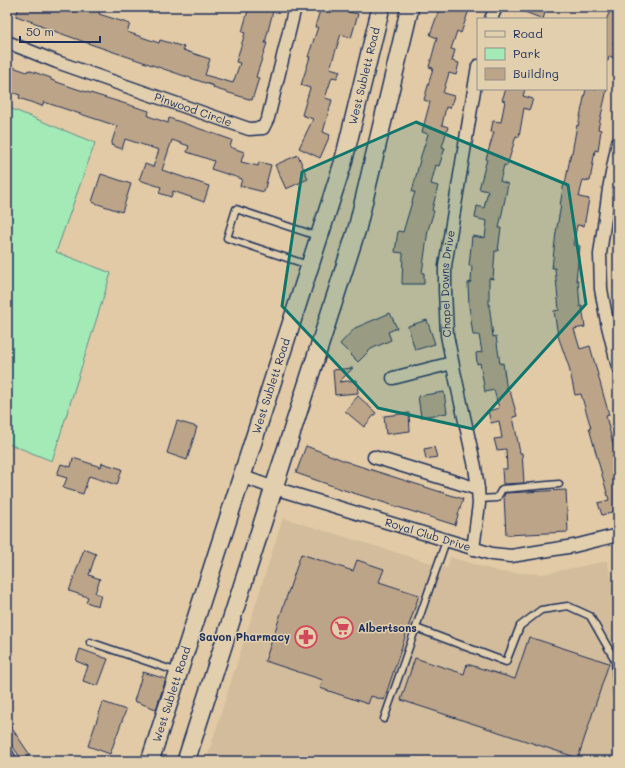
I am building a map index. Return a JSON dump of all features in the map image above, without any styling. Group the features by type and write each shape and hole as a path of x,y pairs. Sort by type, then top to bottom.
{"main road":[{"name":"West Sublett Road","path":"150,761 343,163 381,7"},
{"path":"186,761 357,230 410,7"}],"street":[{"name":"Pinwood Circle","path":"7,42 57,62 249,129 258,129 263,128 268,118 295,7"},
{"path":"491,18 496,7"},
{"name":"Chapel Downs Drive","path":"473,549 479,504 475,467 447,335 444,290 445,266 477,72"},
{"path":"618,142 609,188 600,254 601,289 618,367"},
{"path":"394,378 452,363"},
{"path":"374,457 478,494"},
{"name":"Royal Club Drive","path":"242,476 274,488 492,554 511,556 574,546 618,535"}],"lane":[{"path":"309,266 226,238 236,209 319,237"},
{"path":"478,494 497,498 502,489 559,484"},
{"path":"384,719 446,541"},
{"path":"416,628 506,662 520,626 541,610 568,606 590,616 615,660 618,706"},
{"path":"90,642 178,672"},
{"path":"7,749 14,761"}],"highlighted area":[{"path":"416,122 568,185 586,304 473,429 378,408 282,306 302,172"}],"shaded area":[{"path":"283,518 447,568 450,557 500,572 544,574 607,561 618,604 618,761 206,761"}],"green space":[{"path":"7,107 95,143 56,252 111,273 52,461 7,443"}],"building":[{"path":"19,7 60,7 75,12 77,7 92,7 100,10 99,14 130,24 127,32 159,43 160,40 184,47 183,50 210,59 205,75 233,83 240,63 236,62 245,33 242,32 249,7 274,7 265,43 267,43 256,77 259,78 252,100 213,88 214,86 40,26 41,25 16,16"},
{"path":"321,7 351,7 349,12 358,14 351,38 341,34 330,68 340,71 337,78 332,77 325,98 332,100 323,132 330,135 320,158 299,148 313,119 302,115 310,88 301,85 318,27 315,27"},
{"path":"440,7 470,7 461,33 457,31 451,49 455,50 452,61 459,63 456,75 449,73 443,93 454,96 450,108 446,107 442,125 448,127 442,147 445,148 439,166 436,165 431,184 438,186 432,210 434,211 428,230 422,273 424,273 424,284 402,284 403,253 395,252 398,231 403,232 415,192 412,192 428,134 422,132 430,102 424,100 433,68 429,67 437,38 430,35"},
{"path":"512,7 547,7 543,18"},
{"path":"611,7 618,7 618,28 613,45 618,47 618,59 609,56 608,61 607,60 607,18"},
{"path":"7,65 27,72 28,70 77,89 149,111 148,116 168,123 169,118 232,140 230,147 244,152 241,162 258,166 259,162 271,165 264,192 240,186 242,179 211,169 214,161 187,152 189,146 172,140 162,170 209,186 204,202 173,191 171,197 159,193 161,187 139,180 145,164 153,167 159,150 125,139 122,149 111,145 117,126 44,102 42,106 19,98 20,95 7,91"},
{"path":"506,90 525,90 523,96 533,99 529,110 524,108 519,137 516,136 507,166 504,165 500,181 508,184 499,228 501,228 498,251 495,251 493,279 489,278 489,303 493,337 496,336 500,364 503,363 507,391 510,391 517,416 513,417 520,453 522,453 524,483 503,484 502,469 507,469 506,449 497,450 494,439 502,438 499,421 491,423 488,411 499,408 494,390 485,392 480,363 477,364 476,353 482,352 479,335 473,335 469,306 468,283 471,282 472,266 469,266 472,236 485,238 487,221 475,218 477,206 484,208 488,191 479,189 494,132 491,132 493,121 501,122 505,101 502,100"},
{"path":"586,90 607,90 598,129 601,130 598,151 595,150 590,181 583,180 579,197 589,199 584,226 577,225 573,245 580,246 576,280 578,280 580,307 582,306 585,327 574,329 580,349 590,346 609,415 606,416 615,452 618,451 618,510 602,515 598,503 609,500 581,394 575,395 569,367 558,336 554,311 559,310 555,268 552,268 556,232 564,183 565,184 577,125 578,126"},
{"path":"298,155 308,179 286,189 275,165"},
{"path":"101,174 131,184 122,212 92,202"},
{"path":"390,313 397,328 388,332 391,340 371,349 358,362 340,344 355,328"},
{"path":"427,320 435,344 415,350 408,326"},
{"path":"353,368 339,382 357,380 358,393 335,395 333,370"},
{"path":"444,392 447,413 421,417 418,396"},
{"path":"358,396 376,413 364,427 345,411"},
{"path":"409,413 410,431 386,434 384,416"},
{"path":"177,421 197,427 187,460 167,453"},
{"path":"306,446 353,464 463,499 455,525 344,490 296,473"},
{"path":"434,447 437,457 426,459 424,449"},
{"path":"73,458 101,467 102,463 122,469 117,485 89,476 83,494 63,488 67,478 57,475 61,464 71,467"},
{"path":"566,490 568,532 506,535 505,493"},
{"path":"84,549 96,554 89,575 100,579 95,593 101,595 98,606 86,602 88,597 69,591"},
{"name":"Albertsons","path":"301,554 353,571 357,560 384,569 379,582 419,595 384,700 371,696 368,704 320,688 323,680 265,661"},
{"path":"529,637 609,663 578,758 401,700 415,658 464,674 467,664 515,679"},
{"path":"80,649 108,659 98,686 83,681 88,666 76,661"},
{"path":"143,672 166,679 156,709 134,701"},
{"path":"103,702 126,710 110,754 88,746"},
{"path":"7,721 30,755 22,760 7,738"}],"place":[{"name":"Albertsons","path":"342,628"},
{"name":"Savon Pharmacy","path":"306,637"}]}
